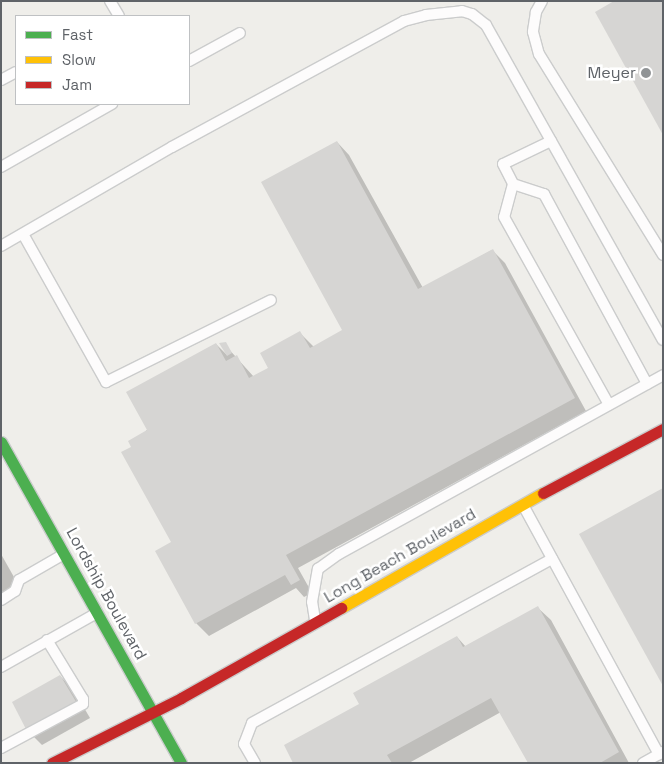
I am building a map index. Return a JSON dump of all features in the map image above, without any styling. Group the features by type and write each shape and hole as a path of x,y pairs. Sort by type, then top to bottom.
{"street":[{"name":"Long Beach Boulevard","path":"52,763 86,750 316,623 523,505 663,429"},
{"name":"Lordship Boulevard","path":"1,442 181,763"}],"lane":[{"path":"110,1 118,15"},
{"path":"542,1 536,12 533,32 539,54 663,255"},
{"path":"1,246 181,142 404,21 426,15 462,11 479,18 663,340"},
{"path":"190,60 240,33"},
{"path":"1,80 15,73"},
{"path":"1,166 110,105"},
{"path":"551,141 503,164 513,184 504,217 609,405"},
{"path":"513,184 544,194 646,384"},
{"path":"23,234 106,382 271,300"},
{"path":"316,623 312,602 318,569 339,554 663,375"},
{"path":"523,505 661,753 643,763"},
{"path":"1,600 15,591 19,580 65,554"},
{"path":"255,763 244,744 252,724 552,559"},
{"path":"1,668 47,640 98,613"},
{"path":"1,748 82,704 83,699 47,640"}],"building":[{"name":"Meyer","path":"614,1 663,1 663,135 595,12"},
{"path":"337,141 418,289 493,249 575,398 286,555 300,580 291,585 285,575 195,624 155,551 171,542 121,452 131,447 128,441 147,430 126,392 216,343 226,361 237,355 249,378 268,368 260,353 300,331 310,348 342,330 261,182"},
{"path":"226,342 232,353 227,356 219,343"},
{"path":"663,488 663,686 579,534"},
{"path":"538,606 619,752 600,763 528,763 491,698 387,755 392,763 293,763 284,745 359,704 353,693 457,636 463,647"},
{"path":"60,675 78,705 28,733 12,702"}],"traffic: fast":[{"path":"1,442 181,763"}],"traffic: slow":[{"path":"341,608 543,493"}],"traffic: jam":[{"path":"543,493 663,429"},
{"path":"52,763 181,698 341,608"}],"place":[{"name":"Meyer","path":"646,73"}]}
